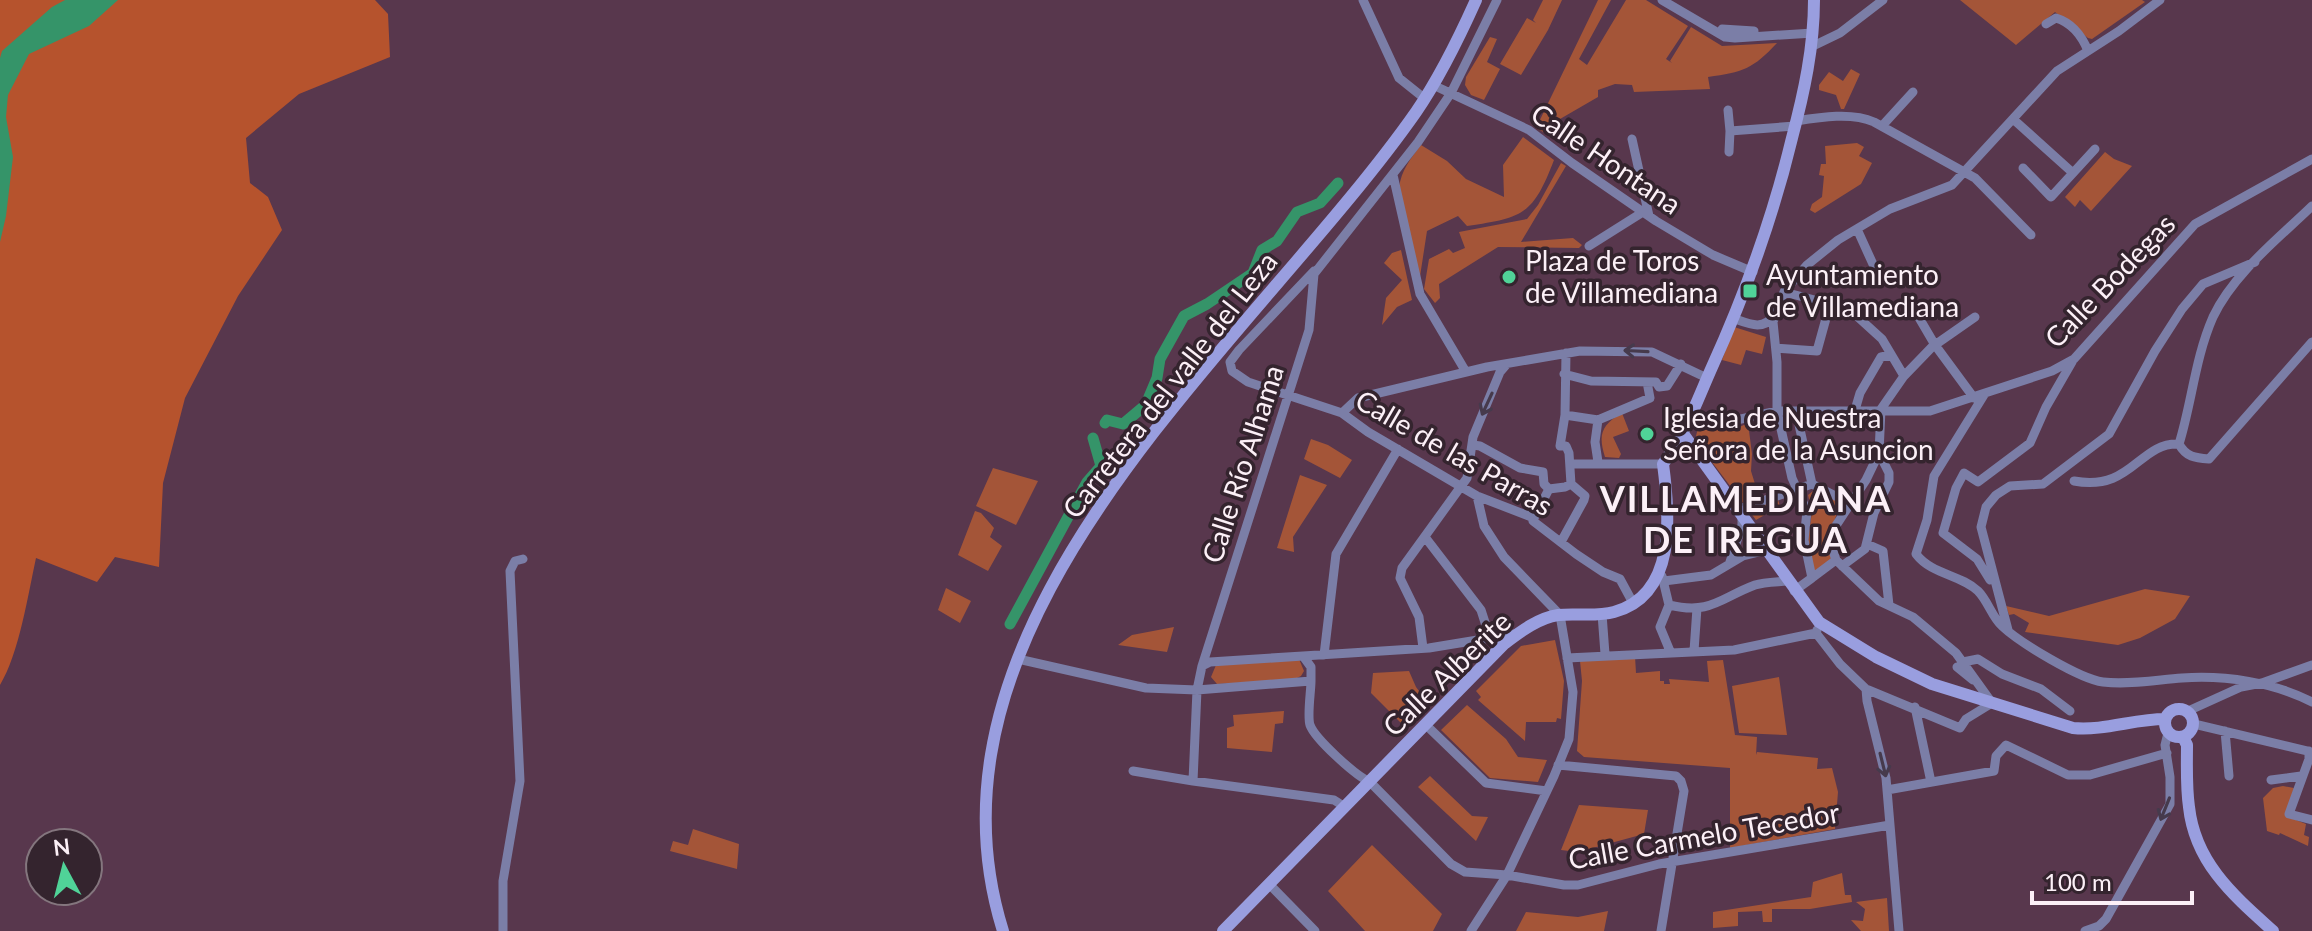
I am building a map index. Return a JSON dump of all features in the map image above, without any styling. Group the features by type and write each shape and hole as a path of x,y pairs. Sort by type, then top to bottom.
{"main road":[{"name":"Carretera del valle del Leza","path":"1003,931 990,872 985,819 989,771 998,717 1018,659 1051,587 1112,488 1201,375 1342,207 1424,98 1457,42 1476,0"},
{"path":"1662,577 1669,507 1663,464 1684,435 1735,319 1778,196 1811,47 1814,0"},
{"path":"1684,435 1767,550 1817,628 1932,684 2073,728 2090,730 2146,719 2165,719"},
{"name":"Calle Alberite","path":"1223,931 1504,644 1547,618 1615,612 1650,591 1662,577"},
{"path":"2183,737 2194,724 2188,711 2183,708 2172,710 2165,719 2168,733 2183,737 2187,745 2189,808 2194,833 2206,861 2224,887 2273,931"}],"street":[{"path":"1363,0 1399,78 1424,98"},
{"path":"1324,262 1393,175 1451,93 1497,0"},
{"path":"1662,0 1725,37 1813,30"},
{"path":"1671,0 1724,31 1813,30"},
{"path":"1811,47 1840,33 1883,0"},
{"path":"1735,319 1762,325 1770,321 1784,292 1807,265 1890,209 1944,189 1965,171 2057,71 2156,1"},
{"path":"2046,24 2056,18 2068,23 2080,35 2088,51"},
{"name":"Calle Hontana","path":"1433,85 1529,130 1646,214 1713,255 1753,272"},
{"path":"1882,126 1913,92"},
{"path":"1728,110 1729,152"},
{"path":"1730,131 1845,116 1865,118 1975,178 2031,235"},
{"path":"2013,119 2073,173"},
{"path":"1589,246 1646,214 1632,139"},
{"path":"2023,168 2051,197 2095,149"},
{"name":"Calle Bodegas","path":"1691,417 1723,423 1777,411 1930,411 2052,371 2074,359 2195,224 2312,159"},
{"path":"1393,175 1420,294 1466,372"},
{"path":"2312,206 2255,262 2231,290 2214,317 2197,365 2179,444 2184,453 2194,458 2209,459 2312,342"},
{"path":"1857,229 1877,273"},
{"name":"Calle Río Alhama","path":"1197,690 1309,330 1314,274 1324,262"},
{"name":"Calle de las Parras","path":"1324,262 1239,350 1230,362 1232,371 1248,382 1342,413 1477,496 1534,518 1533,521 1603,572 1620,579 1633,603"},
{"path":"2008,630 1981,527 1986,507 1996,495 2010,486 2043,484 2109,434 2155,351 2203,284 2255,262"},
{"path":"1784,292 1849,309 1882,339 1904,376"},
{"path":"1776,348 1817,351 1830,304"},
{"path":"1775,313 1777,411 1792,478 1807,511 1804,540 1812,578"},
{"path":"1918,316 1935,345 1979,396 1934,476 1927,520 1916,554 1924,564 1978,591 2000,625 2050,659 2100,682 2184,677 2262,683 2312,702"},
{"path":"1567,658 1734,650 1817,628 1840,664 1866,689 1960,728 1966,719 1992,703 1981,685 1938,636 1913,617 1879,601 1839,563 1832,548 1835,527 1866,480 1879,453 1881,409 1904,376 1935,345 1975,317"},
{"path":"1342,413 1358,398 1466,372 1580,351 1652,352 1707,378"},
{"path":"1561,542 1585,496 1571,484 1566,446 1560,446 1565,415 1566,353"},
{"path":"1855,410 1860,393 1881,357 1891,355"},
{"path":"1997,592 1977,559 1943,533 1956,488 1964,473 1978,482 2030,443 2046,407 2074,359"},
{"path":"1564,374 1591,381 1656,382 1659,387 1667,386 1681,364"},
{"path":"1423,648 1419,617 1400,578 1402,568 1467,478 1478,422 1506,365"},
{"path":"1565,415 1598,420 1650,398 1647,382"},
{"path":"1796,411 1812,484"},
{"path":"1598,420 1595,442 1598,462"},
{"path":"2074,481 2092,484 2105,482 2128,473 2163,445 2179,444"},
{"path":"1473,445 1520,468 1543,472 1544,484 1549,489"},
{"path":"1311,669 1312,662 1321,655 1336,554 1398,449"},
{"path":"1669,605 1697,608 1719,603 1756,584 1791,586 1865,549 1872,521 1889,482 1889,473 1879,453"},
{"path":"1570,464 1663,464"},
{"path":"1549,489 1571,484"},
{"path":"1730,562 1742,525 1740,512 1812,484 1849,503"},
{"path":"1534,518 1549,489"},
{"path":"1471,931 1507,875 1558,765 1571,726 1572,683 1560,615 1504,557 1484,526 1477,496"},
{"path":"1425,537 1481,610 1490,638"},
{"path":"1867,544 1883,551 1889,605"},
{"path":"1670,651 1660,627 1669,605 1662,577 1711,575 1730,562 1767,550"},
{"path":"503,931 503,881 520,781 510,571 515,561 523,559"},
{"path":"1694,651 1697,608"},
{"path":"1602,614 1605,654"},
{"path":"1217,688 1206,686 1201,681 1201,670 1210,662 1423,648 1519,633"},
{"path":"1303,656 1311,669"},
{"path":"1018,659 1146,688 1197,690 1311,681"},
{"path":"1960,664 1978,659 2002,674 2041,689 2070,711"},
{"path":"2188,711 2241,687 2312,665"},
{"name":"Calle Carmelo Tecedor","path":"1311,669 1310,725 1359,777 1370,782 1451,864 1465,872 1578,885 1673,862 1890,825"},
{"path":"1866,689 1887,790 1899,931"},
{"path":"1193,781 1197,690"},
{"path":"1915,707 1931,782"},
{"path":"2194,724 2310,752 2289,814 2312,820"},
{"path":"1426,725 1486,783 1547,791"},
{"path":"2225,731 2229,776"},
{"path":"2085,931 2100,929 2170,804 2165,745 2168,733"},
{"path":"1887,790 1994,771 1996,756 2006,745 2068,775 2090,775 2167,753"},
{"path":"1558,765 1676,776 1681,781 1684,791 1661,931"},
{"path":"1133,771 1334,800 1345,807"},
{"path":"2271,780 2301,776"},
{"path":"1270,885 1315,931"}],"shaded area":[{"path":"0,0 375,0 388,14 390,57 299,94 246,138 250,183 268,197 282,230 238,296 185,398 163,483 159,567 115,557 97,582 36,558 18,641 0,685"},
{"path":"65,0 118,0 89,26 29,54 8,95 6,117 13,157 0,242 0,58 2,51 52,7"},
{"path":"1543,0 1562,0 1521,75 1500,64 1527,18 1536,23 1533,20"},
{"path":"1598,0 1611,0 1579,59 1587,65 1626,0 1646,0 1688,26 1666,59 1672,63 1670,61 1691,27 1722,46 1777,43 1747,68 1708,77 1710,89 1634,92 1632,85 1615,84 1598,90 1598,97 1560,119 1556,116 1545,133 1536,128"},
{"path":"1960,0 2145,2 2092,39 2055,12 2016,45"},
{"path":"1490,37 1497,39 1487,62 1500,69 1484,100 1471,95 1465,85 1466,77"},
{"path":"1851,69 1860,74 1844,109 1841,109 1836,95 1819,90 1819,85 1829,72 1843,81"},
{"path":"1523,137 1554,160 1532,203 1524,211 1501,220 1467,226 1458,216 1427,231 1419,283 1399,188 1404,170 1421,145 1447,161 1466,179 1504,197 1503,165"},
{"path":"1857,143 1864,147 1859,156 1872,163 1861,184 1815,213 1810,210 1812,204 1822,197 1824,176 1819,175 1821,164 1826,164 1825,146"},
{"path":"2105,152 2132,166 2091,211 2080,200 2075,207 2065,197"},
{"path":"1561,163 1566,166 1521,242 1573,238 1582,245 1579,248 1498,247 1439,284 1440,298 1435,303 1424,289 1429,259 1449,249 1453,253 1465,248 1459,232 1527,219"},
{"path":"1401,250 1412,300 1397,307 1382,325 1386,298 1402,280 1384,263 1392,253"},
{"path":"1734,327 1766,337 1762,354 1746,350 1741,365 1722,360"},
{"path":"1622,413 1629,431 1613,437 1621,454 1619,458 1605,457 1603,431"},
{"path":"1748,423 1751,471 1759,497 1776,493 1780,506 1756,520 1699,445 1696,436 1698,428 1705,424 1731,431"},
{"path":"1311,439 1328,445 1352,460 1340,478 1304,459"},
{"path":"993,468 1038,481 1016,525 976,506"},
{"path":"1300,475 1327,485 1293,537 1294,552 1277,548"},
{"path":"1813,491 1835,498 1839,508 1828,538 1832,559 1814,572 1808,539 1812,512 1808,495"},
{"path":"975,511 981,513 994,528 990,537 1002,546 988,571 958,555"},
{"path":"946,588 971,601 960,623 938,610"},
{"path":"2145,589 2190,596 2175,619 2140,638 2118,645 2025,632 2029,623 2014,614 2009,615 2006,606 2049,616"},
{"path":"1174,627 1167,652 1118,645 1132,635"},
{"path":"1555,640 1564,681 1561,719 1557,718 1556,722 1526,722 1525,741 1478,700 1481,697 1476,691 1521,646"},
{"path":"1635,656 1636,673 1660,671 1660,681 1664,684 1670,684 1669,679 1709,682 1707,661 1723,660 1735,735 1757,737 1756,755 1757,752 1818,758 1817,769 1832,768 1838,792 1835,829 1730,848 1730,768 1584,757 1577,751 1582,681 1580,661"},
{"path":"1299,659 1304,671 1293,680 1217,684 1211,677 1216,665"},
{"path":"1409,671 1428,703 1406,728 1371,693 1373,673"},
{"path":"1779,677 1787,735 1739,733 1732,686"},
{"path":"1467,705 1506,739 1518,757 1547,760 1538,782 1490,778 1441,730"},
{"path":"1284,711 1283,723 1275,724 1272,752 1227,748 1227,728 1234,726 1233,715"},
{"path":"1430,776 1472,816 1488,817 1476,841 1418,787"},
{"path":"2273,788 2294,788 2286,816 2306,824 2304,835 2309,837 2308,846 2280,833 2267,831 2263,798"},
{"path":"1579,805 1648,810 1644,834 1578,852 1561,850"},
{"path":"693,829 739,844 737,869 670,851 673,841 688,845"},
{"path":"1372,845 1442,914 1433,931 1365,931 1328,891"},
{"path":"1842,873 1845,895 1851,895 1852,902 1810,909 1772,909 1772,922 1763,922 1762,911 1738,912 1738,926 1713,928 1713,912 1811,897 1813,882"},
{"path":"1887,898 1889,931 1861,931 1851,920 1863,921 1865,909 1856,902"},
{"path":"1608,911 1604,931 1516,931 1526,912 1578,917"}],"waterway":[{"path":"1149,397 1157,378 1160,359 1184,316 1253,273 1262,250 1277,241 1297,212 1320,203 1338,183"},
{"path":"1105,423 1107,420 1123,424 1142,408"},
{"path":"1010,624 1087,482 1101,466 1093,438"}],"place":[{"name":"Plaza de Toros de Villamediana","path":"1509,277"},
{"name":"Ayuntamiento de Villamediana","path":"1750,291"},
{"name":"Iglesia de Nuestra Señora de la Asuncion","path":"1647,434"}],"district":[{"name":"VILLAMEDIANA DE IREGUA","path":"1746,520"}]}
